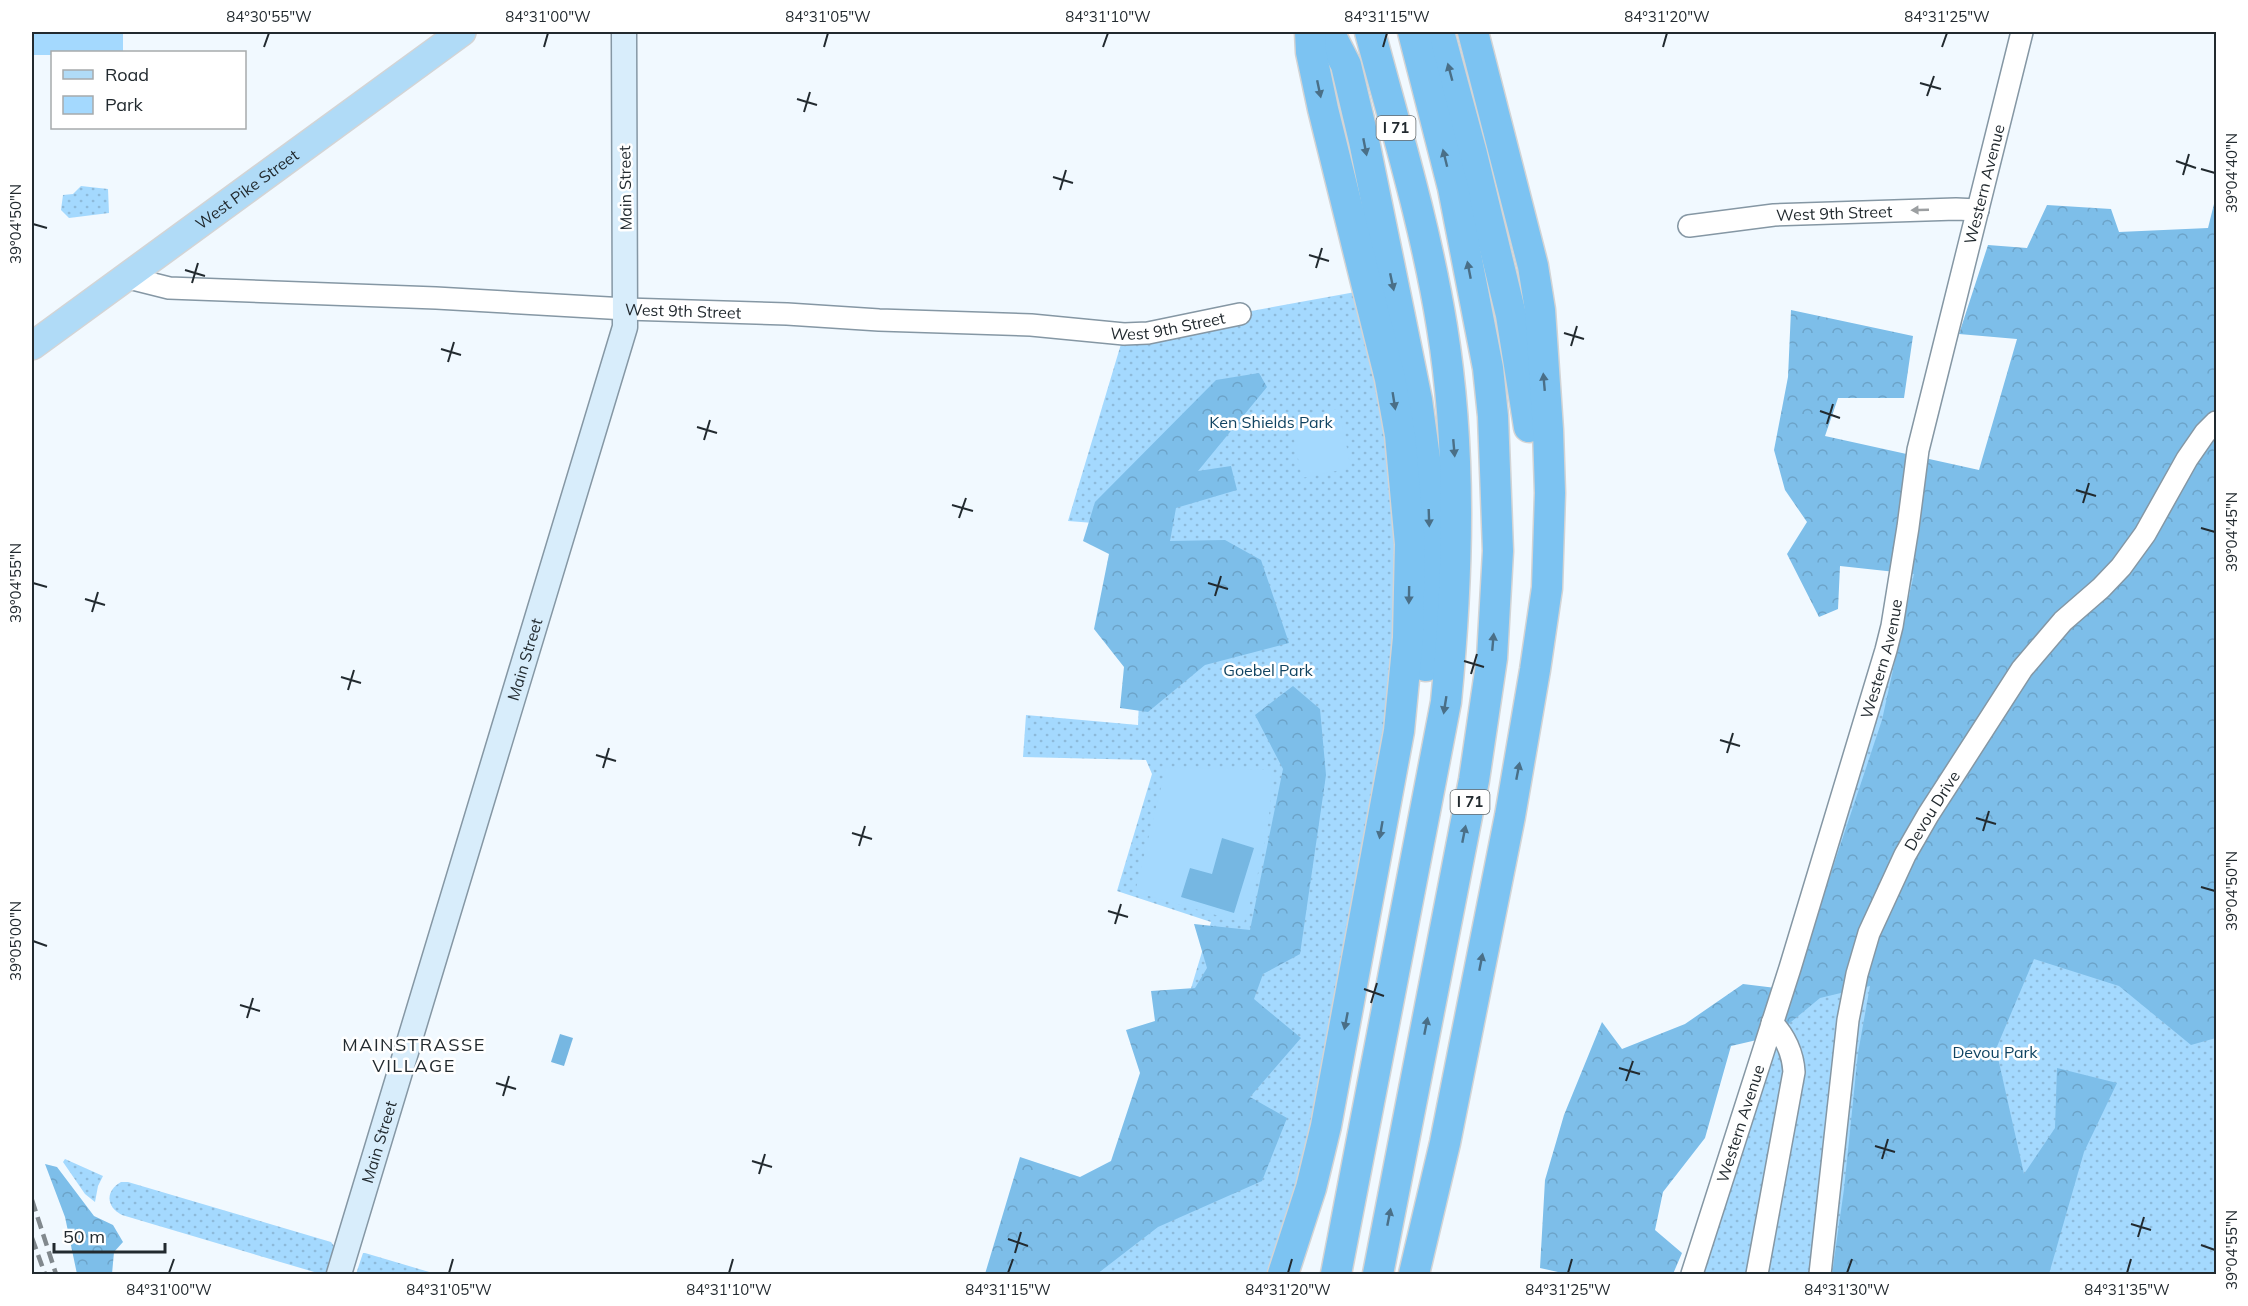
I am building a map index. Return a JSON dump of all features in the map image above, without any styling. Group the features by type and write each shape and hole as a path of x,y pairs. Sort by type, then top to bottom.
{"highway":[{"path":"1310,32 1311,52 1323,110 1368,235 1392,340 1417,400 1427,473 1431,556 1430,620 1423,703 1370,1011 1368,1114"},
{"path":"1329,32 1346,65 1364,141 1368,235"},
{"name":"I 71","path":"1336,1275 1446,702 1454,616 1457,529 1456,465 1442,327 1422,224 1370,32"},
{"name":"I 71","path":"1378,1275 1474,780 1492,658 1498,551 1497,493 1488,368 1479,324 1472,213 1413,32"},
{"path":"1439,32 1472,213 1525,313"},
{"path":"1414,1275 1444,1143 1512,805 1535,670 1535,546 1532,459 1527,415 1525,313 1533,266 1473,32"},
{"path":"1283,1275 1311,1188 1326,1126 1399,731 1408,638 1410,544 1400,435 1390,379 1392,340"},
{"path":"1428,1275 1444,1143"}],"main road":[{"name":"West Pike Street","path":"32,346 462,32"},
{"name":"Main Street","path":"339,1275 625,327 624,32"}],"street":[{"name":"Western Avenue","path":"1692,1275 1772,1023 1890,634 1918,450 2022,32"},
{"name":"West 9th Street","path":"1689,225 1774,215 1978,210"},
{"name":"West 9th Street","path":"125,277 169,288 1031,325 1124,334 1148,333 1240,314"},
{"name":"Devou Drive","path":"1820,1275 1845,1044 1857,974 1869,933 1905,855 1928,815 2022,669 2063,621 2121,567 2145,534 2187,459 2205,433 2217,422"},
{"path":"1757,1275 1794,1072 1793,1061 1782,1033 1772,1023"}],"green space":[{"path":"32,32 123,32 123,51 51,51 51,55 32,55"},
{"path":"81,186 108,189 109,213 69,218 61,210 63,195 73,194"},
{"name":"Devou Park","path":"2216,196 2216,1038 2191,1045 2119,986 2034,959 1996,1049 2024,1174 2055,1128 2057,1068 2117,1083 2084,1152 2049,1274 1832,1274 1844,1189 1858,1053 1870,986 1820,998 1774,1036 1731,1046 1705,1138 1663,1192 1655,1230 1682,1253 1673,1274 1567,1274 1540,1268 1545,1180 1564,1115 1602,1022 1622,1049 1685,1024 1743,984 1792,990 1882,720 1914,574 1840,566 1838,609 1819,617 1787,554 1807,522 1785,490 1774,450 1788,377 1791,310 1913,336 1904,398 1838,398 1825,436 1979,470 2017,339 1959,334 1988,245 2027,248 2047,205 2111,209 2119,232 2208,228"},
{"name":"Goebel Park","path":"1361,291 1377,358 1401,543 1388,737 1315,1127 1275,1274 999,1274 1137,1168 1211,922 1117,891 1152,774 1146,760 1023,757 1026,715 1138,725 1146,527 1068,521 1124,334"},
{"name":"Devou Park","path":"2216,306 2216,1274 1692,1274 1790,968 1908,527 2137,487"},
{"path":"1259,373 1267,387 1198,471 1231,466 1237,490 1176,508 1170,541 1225,540 1261,560 1289,643 1205,665 1148,712 1120,708 1124,667 1094,629 1109,554 1083,541 1095,502 1216,380"},
{"path":"1339,409 1351,468 1302,478 1290,419"},
{"path":"1293,686 1320,709 1326,775 1300,954 1263,974 1254,999 1301,1038 1250,1097 1287,1118 1262,1181 1158,1227 1097,1274 985,1274 1020,1157 1080,1177 1111,1161 1140,1073 1126,1030 1155,1021 1151,991 1195,988 1207,968 1194,924 1250,930 1283,769 1255,715"},
{"path":"1166,767 1272,770 1270,809 1264,848 1244,923 1135,892"},
{"path":"65,1159 103,1176 98,1186 95,1202 85,1194 63,1162"},
{"path":"45,1164 57,1167 94,1216 113,1225 123,1242 114,1252 112,1274 77,1274 65,1217"},
{"path":"121,1182 128,1182 331,1242 334,1246 326,1273 321,1274 122,1215 110,1203 112,1190"},
{"path":"363,1253 365,1253 436,1274 356,1274"}],"shaded area":[{"path":"1222,838 1254,848 1234,913 1181,897 1190,868 1212,874"},
{"path":"560,1034 573,1038 564,1066 551,1062"}],"railway":[{"path":"32,1200 56,1274"},
{"path":"32,1238 45,1274"}],"district":[{"name":"MAINSTRASSE VILLAGE","path":"414,1055"}],"park label":[{"name":"Ken Shields Park","path":"1271,422"}]}
